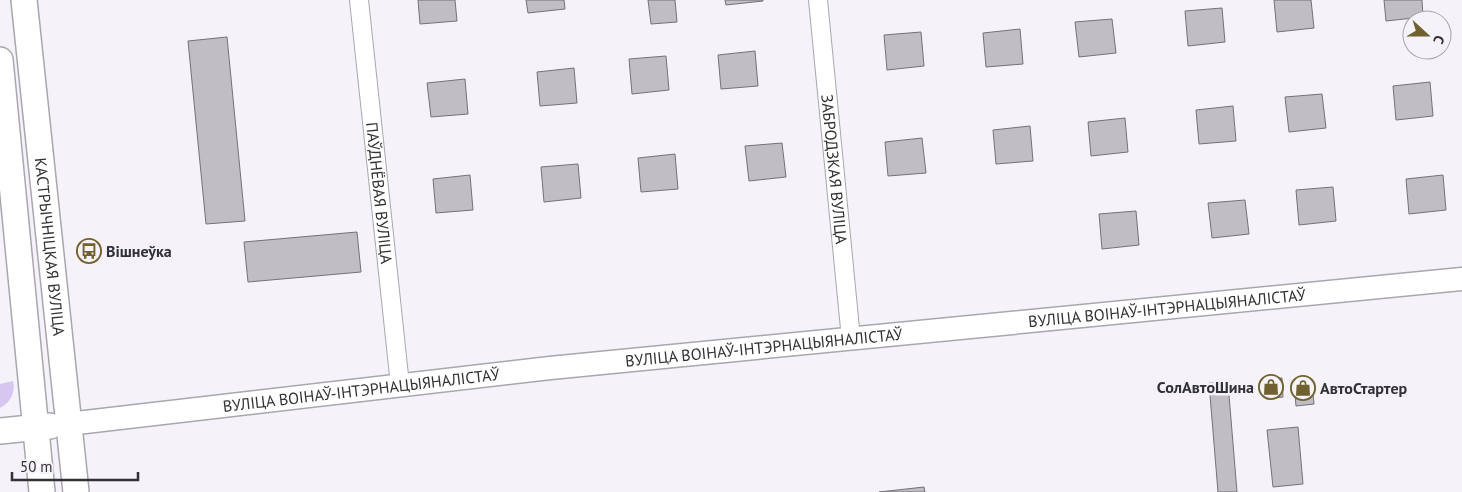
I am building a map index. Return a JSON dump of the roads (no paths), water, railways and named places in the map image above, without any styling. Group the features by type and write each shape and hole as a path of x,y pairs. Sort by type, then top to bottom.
{"main road":[{"name":"КАСТРЫЧНІЦКАЯ ВУЛІЦА","path":"24,0 76,492"},
{"name":"КАСТРЫЧНІЦКАЯ ВУЛІЦА","path":"0,60 34,428 42,492"},
{"path":"0,431 68,424"}],"street":[{"name":"ПАЎДНЁВАЯ ВУЛІЦА","path":"359,0 400,385"},
{"name":"ЗАБРОДЗКАЯ ВУЛІЦА","path":"818,0 850,339"},
{"name":"ВУЛІЦА ВОІНАЎ-ІНТЭРНАЦЫЯНАЛІСТАЎ","path":"68,424 400,385 1462,279"}],"place":[{"name":"Вішнеўка","path":"89,251"},
{"name":"СолАвтоШина","path":"1271,387"},
{"name":"АвтоСтартер","path":"1303,388"}]}
